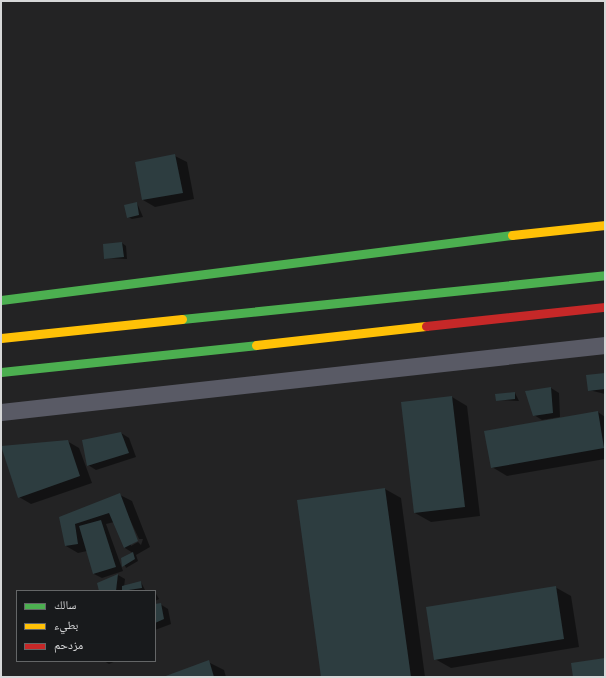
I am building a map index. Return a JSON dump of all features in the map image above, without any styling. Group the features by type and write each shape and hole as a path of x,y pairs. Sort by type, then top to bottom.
{"main road":[{"path":"1,300 349,254 605,224"},
{"path":"1,338 605,274"},
{"path":"1,372 605,307"}],"street":[{"path":"1,412 605,345"}],"building":[{"path":"175,154 183,193 142,200 135,162"},
{"path":"137,202 139,215 127,218 124,205"},
{"path":"122,242 124,257 104,259 103,244"},
{"path":"605,373 605,389 588,391 586,375"},
{"path":"551,387 553,413 533,416 525,391"},
{"path":"515,392 515,399 496,401 495,394"},
{"path":"452,396 465,507 414,513 401,402"},
{"path":"598,411 604,448 491,468 484,431"},
{"path":"121,432 129,453 87,466 82,440"},
{"path":"68,440 80,476 18,498 1,446"},
{"path":"385,488 411,677 321,677 297,500"},
{"path":"120,493 138,541 124,548 109,513 75,524 78,544 65,546 59,517"},
{"path":"101,520 116,567 93,574 79,526"},
{"path":"133,552 135,559 122,567 121,558"},
{"path":"118,574 116,590 99,590 97,583"},
{"path":"141,581 142,588 122,590 122,586"},
{"path":"556,586 564,639 434,660 426,607"},
{"path":"161,603 164,619 156,623 156,604"},
{"path":"605,658 605,677 573,677 571,663"},
{"path":"209,660 214,677 163,677"}],"traffic: fast":[{"path":"1,300 512,235"},
{"path":"182,319 605,275"},
{"path":"1,372 256,345"}],"traffic: slow":[{"path":"512,235 605,225"},
{"path":"1,338 182,319"},
{"path":"256,345 426,326"}],"traffic: jam":[{"path":"426,326 605,307"}]}
